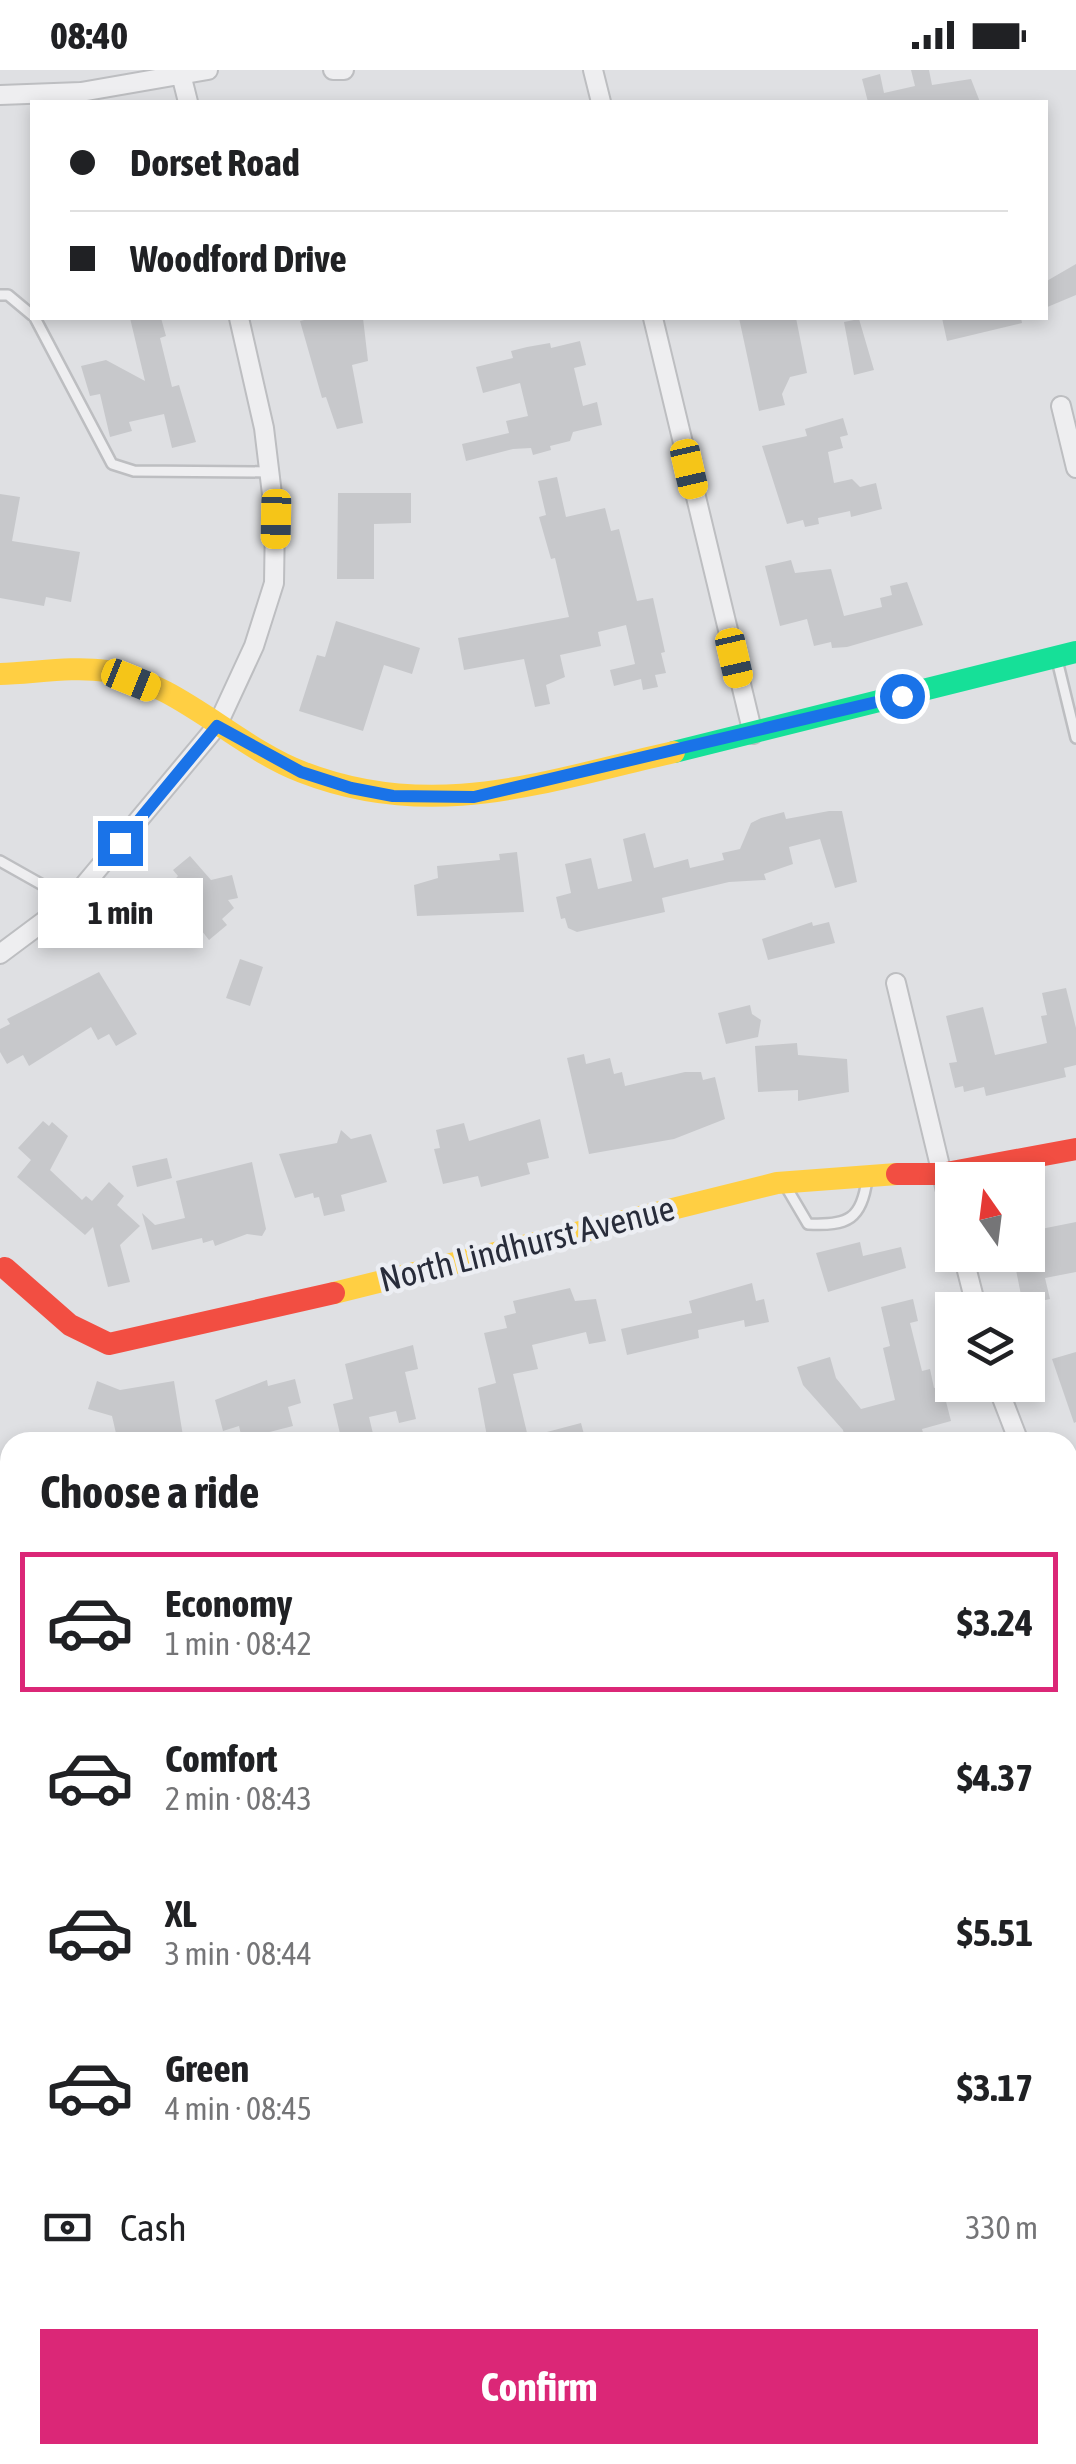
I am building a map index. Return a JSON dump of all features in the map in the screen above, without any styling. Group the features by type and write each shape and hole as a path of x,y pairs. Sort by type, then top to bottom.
{"street":[{"path":"0,95 81,92 208,70"},
{"path":"333,70 344,70"},
{"path":"593,70 600,100"},
{"path":"181,72 188,100"},
{"path":"0,954 70,901 217,726 254,646 274,583 272,472 239,320"},
{"path":"652,320 752,734"},
{"path":"1061,406 1076,468"},
{"path":"0,674 106,671 156,690 301,772 351,788 474,797 752,734 1066,655"},
{"path":"896,983 939,1162"},
{"name":"North Lindhurst Avenue","path":"1006,1162 1076,1149"},
{"name":"North Lindhurst Avenue","path":"5,1268 70,1325 109,1344 184,1330 784,1182 935,1174"},
{"path":"1004,1402 1015,1432"}],"lane":[{"path":"0,295 30,314"},
{"path":"36,320 112,464 134,471 272,472"},
{"path":"1066,655 1076,738"},
{"path":"0,861 70,901"},
{"path":"784,1182 808,1224 827,1225 856,1216 864,1205 868,1175"}],"building":[{"path":"911,70 929,70 932,85 971,79 979,100 867,100 862,79 880,74 884,93 915,86"},
{"path":"1076,264 1076,295 1048,307 1048,280"},
{"path":"130,320 162,320 166,336 160,338 172,387 179,385 196,442 172,448 164,414 129,422 132,431 110,437 100,394 90,396 81,366 106,360 145,381"},
{"path":"363,320 368,361 352,365 363,423 337,429 326,397 322,398 300,321"},
{"path":"739,320 796,320 807,373 790,377 782,394 785,405 759,411"},
{"path":"859,320 874,370 854,375 844,322"},
{"path":"942,320 1021,320 1022,323 947,341"},
{"path":"580,341 586,365 574,368 583,406 597,402 602,425 573,432 570,441 533,455 531,448 513,449 466,461 462,444 509,433 506,421 528,416 520,383 483,393 476,367 513,358 511,351 527,347 550,343 551,348"},
{"path":"843,418 848,435 840,437 843,448 828,452 834,483 852,479 860,487 876,483 882,509 851,517 850,511 818,518 819,524 805,527 803,520 787,524 762,446 807,436 805,429"},
{"path":"557,477 566,517 605,508 611,531 619,529 637,601 653,598 665,652 661,653 666,673 655,675 658,687 643,690 641,679 614,686 610,670 635,664 626,625 598,632 601,646 560,655 565,677 546,685 550,704 535,707 524,659 464,670 458,638 569,617 555,558 551,559 539,517 546,515 538,481"},
{"path":"338,493 411,493 411,523 374,524 374,579 337,579"},
{"path":"0,494 20,497 12,541 80,552 71,602 46,597 44,606 0,598"},
{"path":"791,560 795,573 831,569 844,616 882,607 880,598 892,595 890,586 907,582 923,625 847,647 832,648 831,642 814,646 807,619 780,626 765,566"},
{"path":"336,621 420,648 412,674 384,665 363,731 299,711 317,655 325,657"},
{"path":"842,811 857,882 835,888 820,839 789,847 793,864 764,874 766,880 729,882 662,898 665,912 577,932 568,928 565,918 561,919 556,897 571,893 565,864 591,858 598,889 632,881 623,839 645,833 654,868 688,859 690,868 724,860 722,853 740,849 751,823 761,818 784,812 786,819"},
{"path":"517,852 524,912 417,916 414,885 438,878 437,866 500,860 499,854"},
{"path":"190,856 211,880 232,875 238,898 228,900 234,908 222,919 227,925 209,940 198,926 186,937 180,931 164,945 158,947 153,941 146,947 135,934 142,928 136,921 178,876 173,870"},
{"path":"812,922 813,926 829,922 835,943 768,960 762,939"},
{"path":"240,959 263,967 250,1006 226,998"},
{"path":"99,972 137,1034 116,1046 109,1034 98,1040 91,1027 29,1066 23,1055 7,1064 0,1052 0,1029 10,1024 7,1019"},
{"path":"1066,988 1076,1028 1076,1065 1064,1068 1066,1077 986,1096 984,1087 964,1092 963,1086 955,1088 949,1063 957,1062 946,1016 983,1007 995,1055 1047,1043 1041,1016 1047,1015 1042,993"},
{"path":"750,1005 752,1014 761,1020 758,1037 726,1044 718,1013"},
{"path":"797,1043 798,1055 847,1059 849,1092 798,1101 798,1090 758,1092 755,1046"},
{"path":"584,1054 586,1064 610,1058 614,1074 622,1072 625,1086 685,1072 701,1072 703,1080 715,1077 725,1119 674,1139 589,1154 567,1058"},
{"path":"540,1119 549,1158 527,1163 530,1174 481,1187 478,1176 443,1184 434,1149 440,1148 436,1130 464,1123 469,1141"},
{"path":"43,1121 49,1126 52,1122 68,1136 50,1170 82,1200 86,1196 92,1201 109,1182 124,1196 117,1205 140,1226 120,1245 130,1282 108,1287 93,1227 85,1235 17,1177 31,1160 18,1148"},
{"path":"341,1130 351,1139 371,1134 387,1182 341,1195 345,1211 324,1216 319,1197 314,1198 313,1193 295,1198 279,1154 337,1143"},
{"path":"167,1158 172,1178 137,1187 132,1166"},
{"path":"252,1162 266,1229 262,1236 247,1234 215,1246 213,1240 203,1243 202,1238 152,1250 142,1213 155,1225 185,1218 176,1181"},
{"path":"1076,1222 1076,1272 1045,1278 1050,1299 1045,1300 1045,1292 1020,1292 1016,1272 1045,1272 1045,1228"},
{"path":"860,1242 863,1256 901,1247 906,1268 828,1292 816,1253"},
{"path":"752,1283 756,1301 764,1299 769,1322 745,1327 744,1320 698,1330 699,1338 627,1355 621,1329 692,1313 689,1301"},
{"path":"570,1288 575,1301 596,1299 606,1341 589,1344 586,1332 532,1345 538,1369 513,1374 527,1432 486,1432 478,1388 496,1383 484,1333 507,1328 504,1316 516,1313 513,1301"},
{"path":"913,1299 918,1321 910,1323 922,1371 930,1369 935,1402 946,1402 951,1421 922,1429 923,1432 844,1432 803,1385 797,1367 830,1357 836,1378 861,1409 895,1400 883,1348 890,1346 881,1307"},
{"path":"413,1345 418,1369 405,1372 416,1419 399,1423 396,1411 369,1417 373,1432 340,1432 333,1404 353,1399 345,1364"},
{"path":"1076,1352 1076,1422 1074,1423 1052,1359"},
{"path":"295,1379 301,1403 288,1407 293,1426 269,1432 240,1432 239,1426 223,1431 215,1400 267,1380 268,1386"},
{"path":"97,1381 120,1390 174,1381 182,1432 116,1432 112,1416 88,1409"},
{"path":"581,1423 583,1432 547,1432"}],"traffic: fast":[{"path":"674,752 1076,652"}],"traffic: slow":[{"path":"0,674 80,669 132,677 182,701 302,772 350,787 397,794 489,792 674,752"},
{"path":"334,1293 777,1183 897,1174"}],"traffic: jam":[{"path":"897,1174 941,1174 1076,1149"},
{"path":"5,1268 70,1325 109,1344 334,1293"}],"route":[{"path":"120,843 217,726 301,772 351,788 393,796 474,797 902,696"}]}
